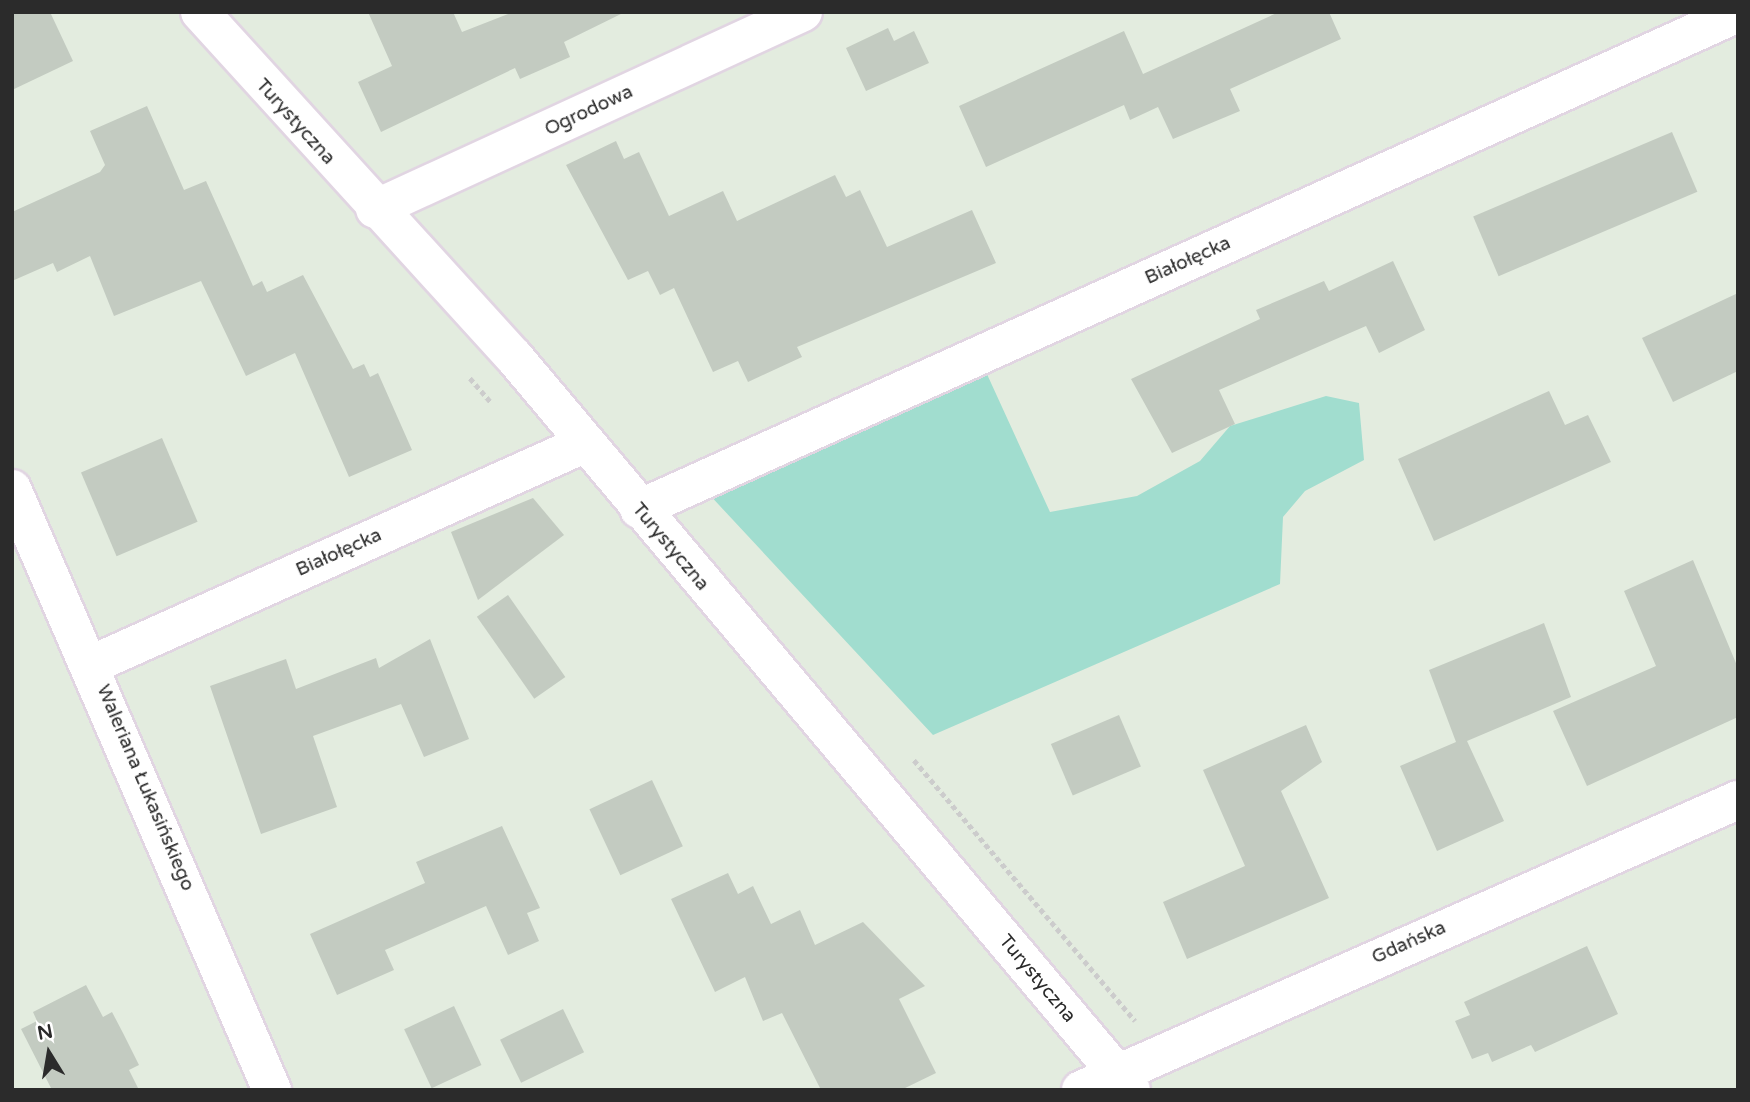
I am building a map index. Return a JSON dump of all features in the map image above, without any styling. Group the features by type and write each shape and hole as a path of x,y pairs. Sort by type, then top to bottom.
{"street":[{"name":"Turystyczna","path":"200,12 586,443 1125,1082"},
{"name":"Ogrodowa","path":"375,209 803,12"},
{"name":"Białołęcka","path":"639,509 1738,13"},
{"name":"Białołęcka","path":"93,664 586,443"},
{"name":"Waleriana Łukasińskiego","path":"12,489 93,664 272,1090"},
{"name":"Gdańska","path":"1081,1090 1125,1082 1738,800"}],"shaded area":[{"path":"986,372 1050,512 1137,496 1200,461 1230,426 1326,396 1359,403 1364,460 1305,491 1283,517 1280,584 933,735 706,491"}],"building":[{"path":"12,12 50,12 73,61 12,90"},
{"path":"368,12 453,12 462,32 513,12 625,12 564,42 570,57 520,79 515,68 381,132 358,82 392,66"},
{"path":"1279,12 1329,12 1341,39 1230,89 1240,111 1173,139 1158,107 1130,120 1124,105 986,167 959,106 1124,31 1143,74"},
{"path":"888,28 894,41 914,31 929,63 866,91 846,48"},
{"path":"147,106 184,190 206,181 253,286 262,281 267,292 303,275 353,369 364,364 370,377 378,373 412,450 349,477 295,353 246,376 201,281 114,316 90,256 57,272 53,263 12,281 12,212 100,172 105,165 90,131"},
{"path":"1672,132 1697,192 1499,276 1473,216"},
{"path":"616,141 624,159 639,152 669,216 723,191 737,221 835,175 846,197 860,190 887,247 972,210 996,263 797,347 802,357 748,382 738,361 713,372 674,288 660,295 648,271 628,280 566,165"},
{"path":"1393,261 1425,330 1379,353 1366,326 1219,390 1235,424 1172,453 1131,379 1260,319 1256,310 1324,281 1329,291"},
{"path":"1738,293 1738,371 1673,402 1642,338"},
{"path":"1549,391 1565,425 1588,415 1611,462 1434,541 1398,459"},
{"path":"162,438 198,522 117,556 81,472"},
{"path":"533,498 564,535 478,600 451,532"},
{"path":"1693,560 1738,668 1738,717 1587,786 1553,711 1656,666 1624,591"},
{"path":"508,595 565,677 534,699 477,617"},
{"path":"1544,623 1571,697 1467,741 1504,821 1437,851 1400,766 1456,742 1429,670"},
{"path":"430,639 469,739 424,757 401,704 313,736 337,807 261,834 210,686 286,659 296,689 376,658 379,668"},
{"path":"1119,715 1141,767 1073,795 1051,744"},
{"path":"1306,725 1322,762 1281,791 1329,898 1187,959 1163,902 1245,866 1203,770"},
{"path":"652,780 683,846 620,875 589,809"},
{"path":"502,826 540,908 527,913 539,941 508,955 486,906 385,950 394,970 337,995 310,934 425,883 416,862"},
{"path":"728,873 738,894 753,886 771,924 800,910 815,945 863,922 925,986 899,999 936,1073 901,1090 821,1090 782,1013 763,1021 745,977 715,992 671,899"},
{"path":"1587,946 1618,1014 1535,1052 1531,1045 1492,1062 1488,1053 1472,1059 1455,1021 1470,1015 1464,1002"},
{"path":"86,985 103,1017 112,1012 123,1033 139,1065 129,1070 139,1090 52,1090 21,1029 37,1021 33,1012"},
{"path":"454,1006 481,1065 432,1088 404,1029"},
{"path":"563,1009 584,1052 521,1083 500,1040"}]}
